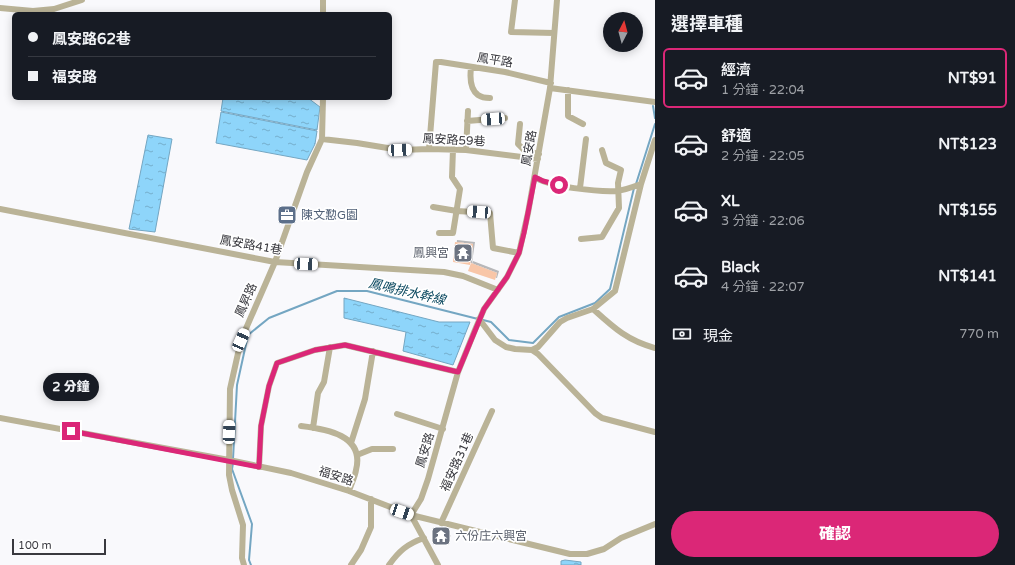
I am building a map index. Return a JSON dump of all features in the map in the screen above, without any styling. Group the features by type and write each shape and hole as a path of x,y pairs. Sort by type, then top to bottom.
{"street":[{"path":"0,8 33,11 54,9 82,0"},
{"path":"323,0 323,12"},
{"path":"515,0 511,32 554,33"},
{"name":"鳳安路","path":"412,515 421,499 443,429 458,372 479,319 484,309 507,277 519,253 535,177 551,85 557,0"},
{"name":"鳳平路","path":"429,148 436,62 504,72 568,90 655,102"},
{"path":"471,68 470,77 474,92 479,96 490,98"},
{"path":"568,90 568,116 583,124"},
{"name":"鳳昇路","path":"244,565 242,558 243,525 229,475 230,389 241,340 275,262 307,172 322,139 323,100"},
{"path":"466,150 468,111"},
{"path":"468,121 505,118"},
{"path":"520,124 518,144 525,151 538,157"},
{"name":"鳳安路59巷","path":"322,139 400,150 429,148 453,149 538,157"},
{"path":"580,188 586,139"},
{"path":"479,319 495,340 506,347 532,350 538,347 560,322 593,309 615,291 637,185 655,140"},
{"path":"439,233 453,233 457,211 460,189 452,177 453,149"},
{"path":"581,239 602,237 619,208 618,184 621,170 606,163 602,150"},
{"path":"535,177 548,183 604,191 619,190 637,185"},
{"path":"433,208 490,213 493,248 519,253"},
{"name":"鳳安路41巷","path":"0,209 275,262 444,272 463,276 498,290"},
{"path":"593,309 628,338 640,344 655,348"},
{"path":"259,467 261,426 268,393 277,363 315,350 330,347 350,346 458,372"},
{"path":"313,428 318,393 324,382 330,347"},
{"path":"532,350 538,354 595,413 607,420 655,432"},
{"path":"351,443 365,399 373,351"},
{"name":"福安路31巷","path":"441,523 492,411"},
{"path":"397,414 443,429"},
{"name":"福安路","path":"0,418 229,460 291,473 349,491 412,515 570,554 587,554 604,550 621,538 655,524"},
{"path":"301,426 338,434 351,443 357,455 357,469 349,491"},
{"path":"357,455 372,449 393,449"},
{"path":"351,565 361,550 370,531 371,499"},
{"path":"412,515 438,565"},
{"path":"390,565 410,543 424,538"}],"water":[{"path":"223,100 311,100 320,107 317,130 221,111"},
{"path":"221,112 317,131 315,144 307,160 216,143"},
{"path":"148,135 172,139 155,232 129,229"},
{"path":"344,298 439,322 470,322 453,365 403,351 406,332 344,318"},
{"path":"561,561 581,562 581,565 561,565"}],"building":[{"name":"鳳興宮","path":"455,242 473,244 470,265 453,262"},
{"path":"471,263 497,273 495,280 468,271"},
{"name":"六份庄六興宮","path":"440,528 449,538 442,544 433,535"}],"waterway":[{"name":"鳳鳴排水幹線","path":"653,106 655,118"},
{"name":"鳳鳴排水幹線","path":"636,184 655,124"},
{"name":"鳳鳴排水幹線","path":"483,320 491,322 509,340 533,343 559,317 595,303 610,289 634,188"},
{"name":"鳳鳴排水幹線","path":"233,459 237,385 248,335 269,318 337,291 367,291 478,319"},
{"name":"鳳鳴排水幹線","path":"233,463 232,469 252,524 249,560 251,565"}],"place":[{"name":"陳文懃G園","path":"287,215"},
{"name":"鳳興宮","path":"463,253"},
{"name":"六份庄六興宮","path":"441,536"}],"route":[{"path":"71,431 229,460 259,467 261,426 264,406 277,363 315,350 345,345 458,372 484,309 507,277 519,253 535,177 543,181 559,185"}]}
